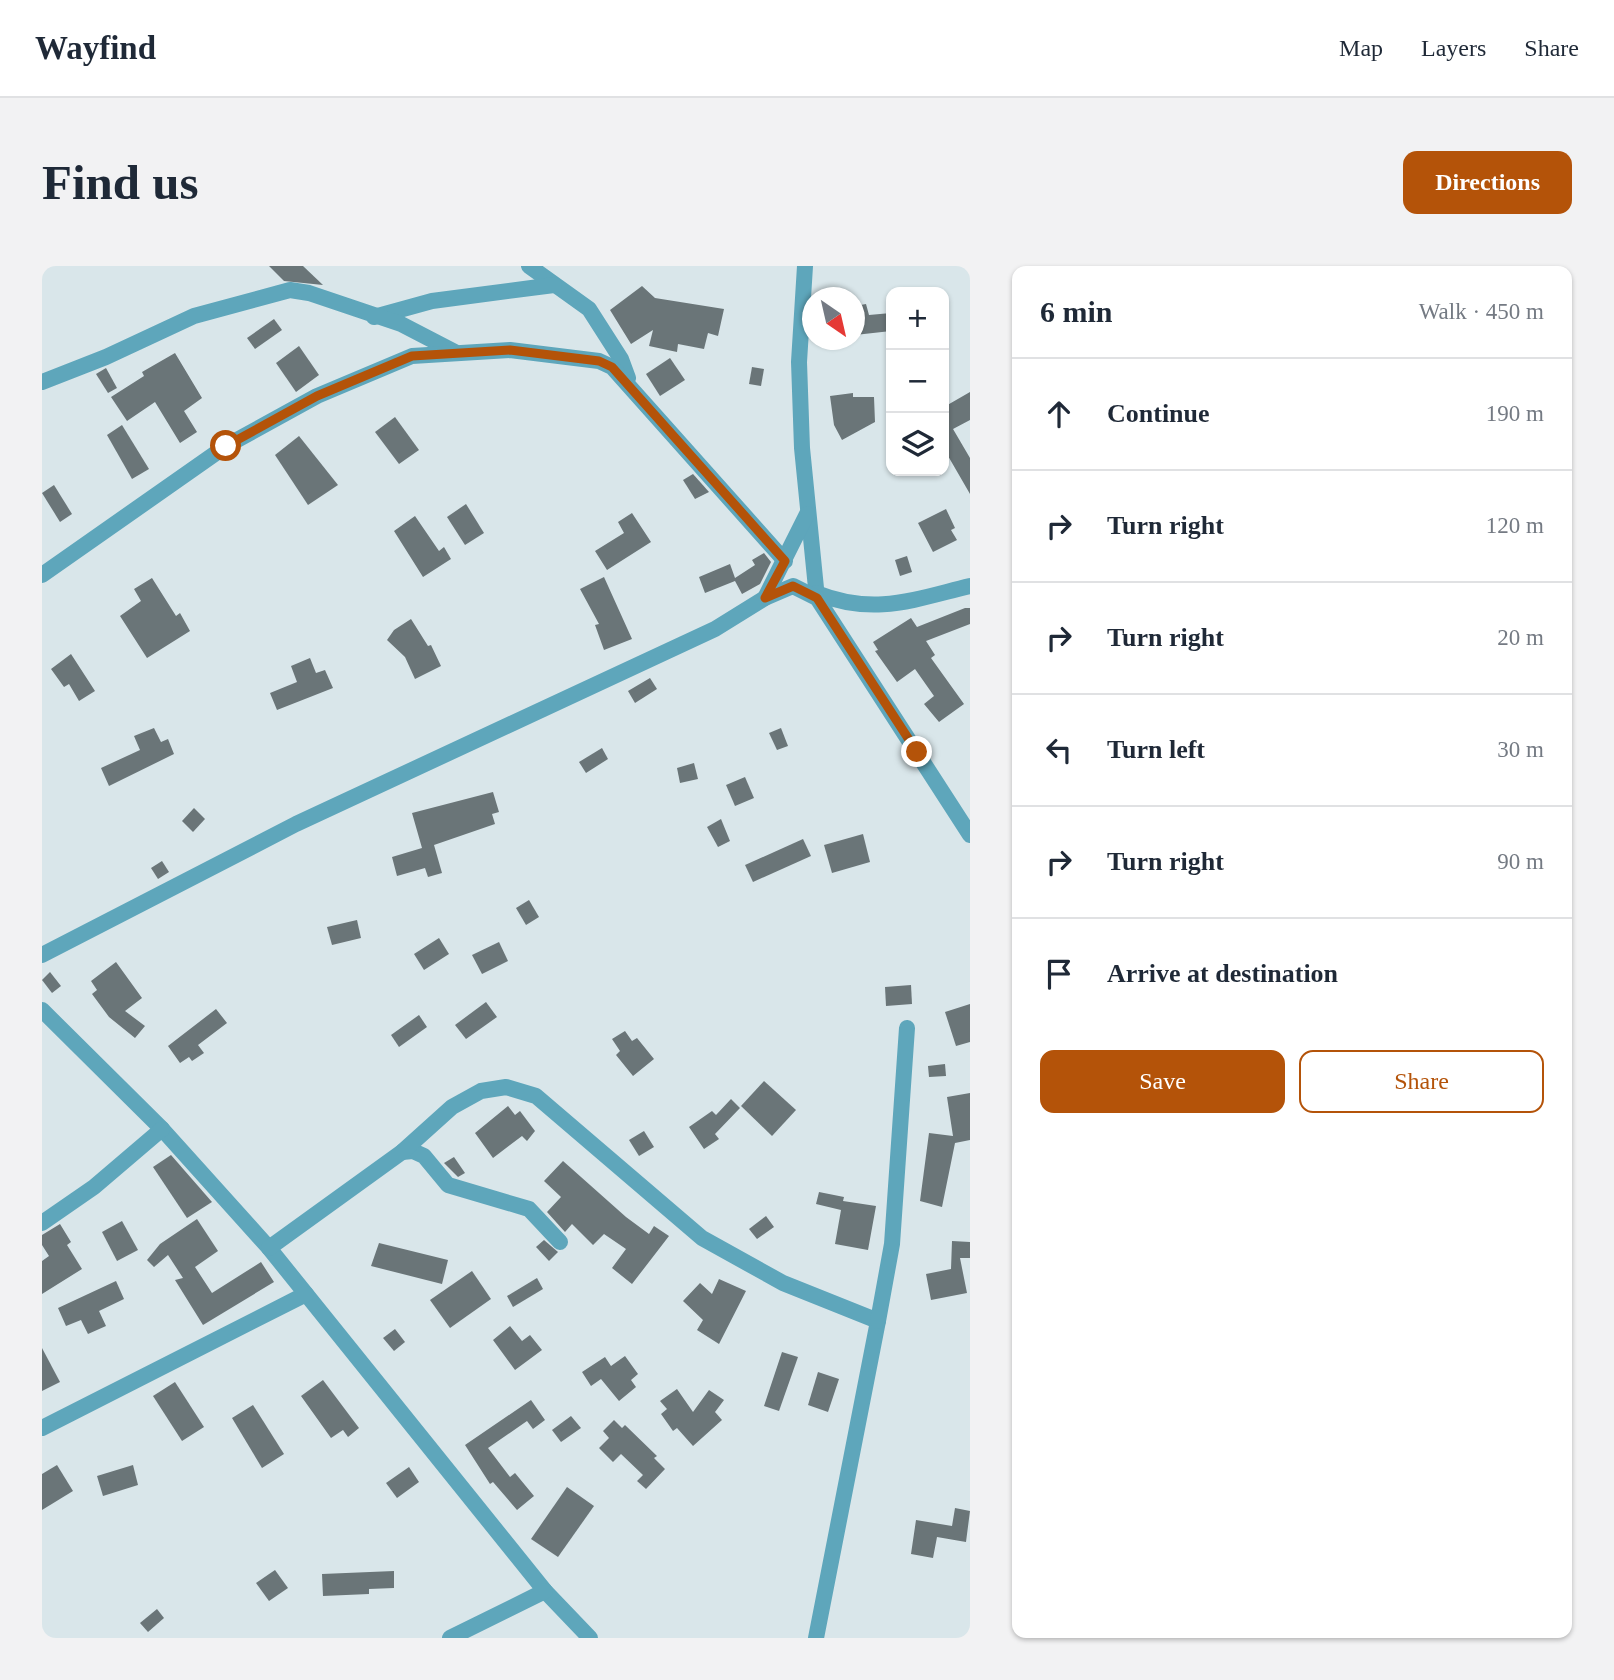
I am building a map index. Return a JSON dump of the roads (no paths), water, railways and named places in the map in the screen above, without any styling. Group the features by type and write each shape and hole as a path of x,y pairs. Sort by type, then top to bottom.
{"street":[{"path":"529,266 589,309 621,359 632,387"},
{"path":"805,266 799,362 816,595 970,835"},
{"path":"374,317 432,301 554,285"},
{"path":"42,382 106,357 194,316 290,290 309,293 401,324 457,353"},
{"path":"42,575 226,446 317,396 412,356 510,350 599,361 612,367 785,561"},
{"path":"765,598 808,512"},
{"path":"42,955 296,824 715,629 765,598 793,586 847,603 879,607 970,586"},
{"path":"42,1010 118,1089 162,1129 269,1248 545,1591 590,1638"},
{"path":"816,1638 892,1244 908,1028"},
{"path":"269,1248 402,1152 453,1107 481,1091 506,1087 537,1096 702,1238 783,1283 878,1321"},
{"path":"42,1223 94,1187 162,1129"},
{"path":"402,1152 413,1151 424,1156 448,1185 529,1209 560,1242"},
{"path":"42,1428 306,1294"},
{"path":"450,1638 545,1591"}]}
